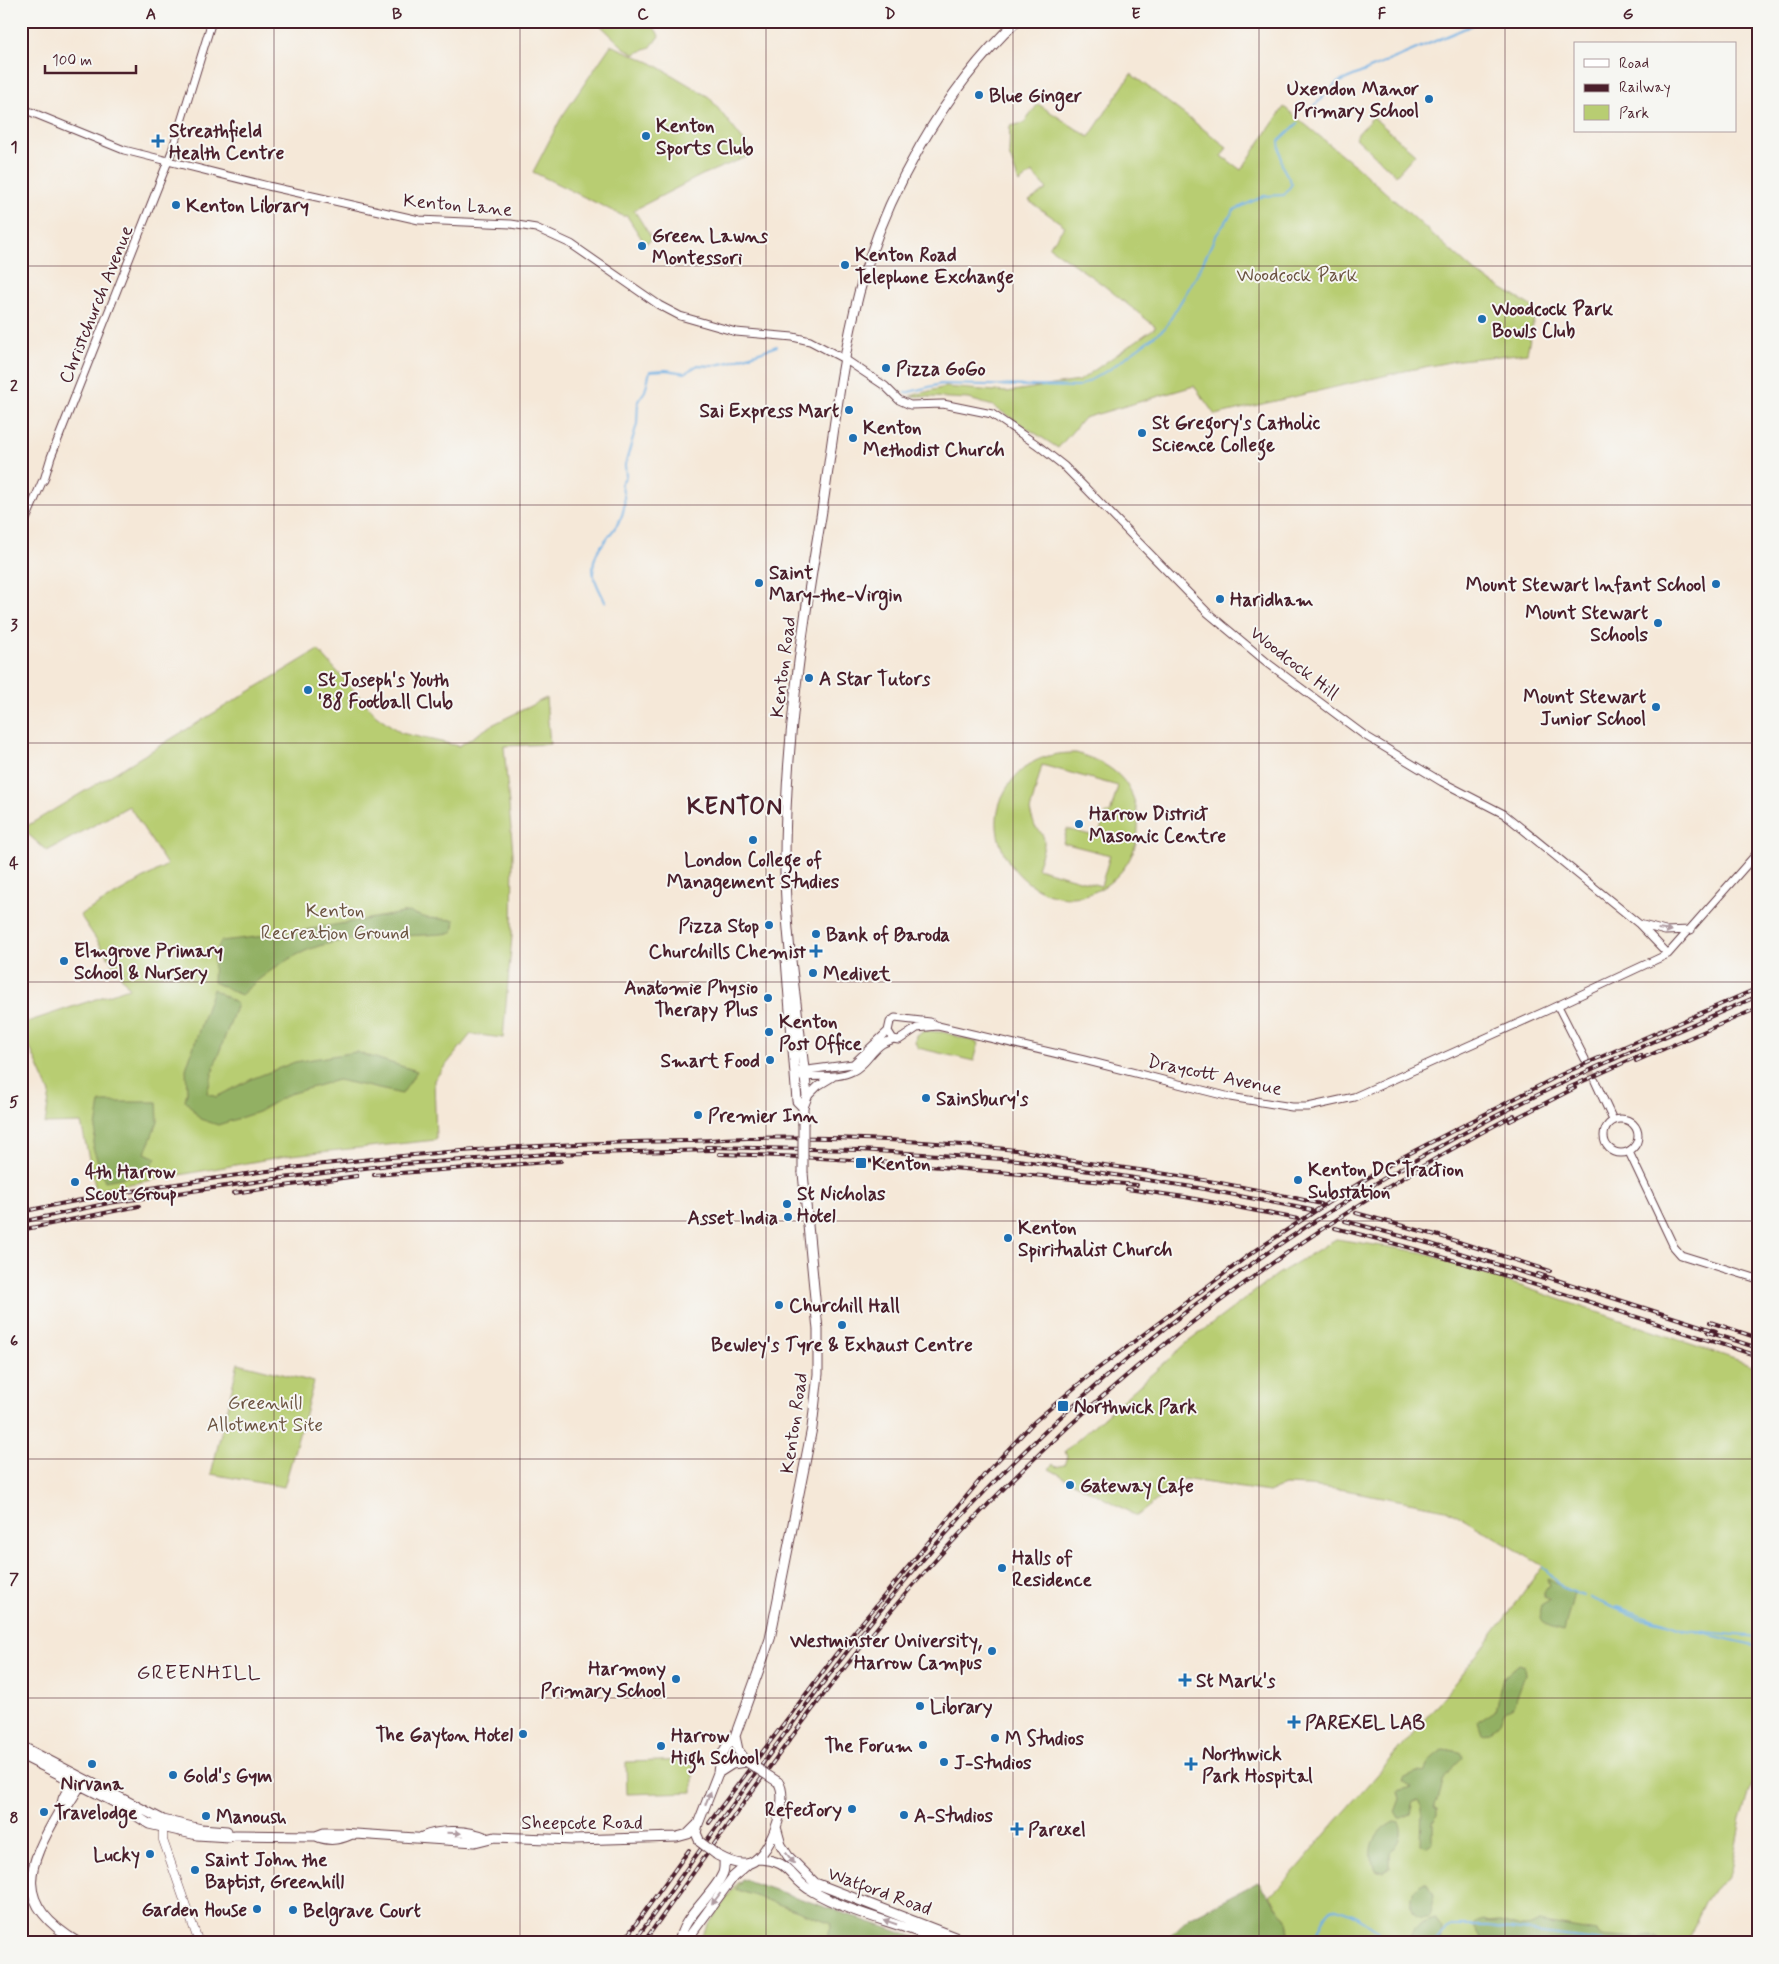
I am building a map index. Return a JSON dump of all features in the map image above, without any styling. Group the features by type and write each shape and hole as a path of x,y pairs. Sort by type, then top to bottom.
{"main road":[{"name":"Kenton Road","path":"718,1774 719,1764 729,1742 735,1736 770,1639 812,1428 818,1374 818,1330 803,1172 803,1107 807,1097 790,952 785,859 788,752 794,686 846,360 854,314 867,266 886,218 917,154 987,50 1017,21"},
{"name":"Kenton Road","path":"790,952 786,959 797,1101 803,1107"},
{"path":"721,1857 721,1878 692,1916 680,1938 681,1943 686,1942 732,1877 748,1864 758,1859 767,1848 776,1827 782,1792 778,1782 747,1762 738,1750 735,1736"},
{"path":"21,1746 79,1780"},
{"path":"21,1755 79,1780"},
{"path":"747,1762 732,1764 718,1774 696,1833 700,1842 721,1857 748,1864"},
{"path":"79,1780 68,1805 62,1807 42,1840 35,1855 32,1873 32,1888 39,1906 49,1922 79,1943"},
{"name":"Sheepcote Road","path":"79,1780 118,1804 135,1810 162,1824 230,1832 234,1835 316,1836 323,1839 332,1839 350,1835 422,1837 433,1833 476,1833 487,1838 574,1840 677,1837 688,1834 698,1824"},
{"path":"162,1824 165,1847 199,1943"},
{"name":"Watford Road","path":"776,1827 781,1845 788,1856 815,1883 970,1943"},
{"name":"Sheepcote Road","path":"677,1837 700,1842"},
{"name":"Watford Road","path":"758,1859 772,1859 783,1864 806,1887 835,1902 946,1943"}],"street":[{"name":"Christchurch Avenue","path":"21,531 44,480 51,457 168,162 212,21"},
{"name":"Kenton Lane","path":"21,108 124,150 168,162 419,220 511,224 536,228 571,244 659,305 680,316 736,332 794,337 810,341 846,360"},
{"name":"Woodcock Hill","path":"846,360 885,386 899,400 910,405 943,404 992,414 1024,435 1064,466 1208,613 1269,664 1364,735 1442,782 1504,814 1639,924 1668,954"},
{"path":"1668,954 1758,852"},
{"name":"Woodcock Hill","path":"1639,924 1664,931 1691,930"},
{"name":"Draycott Avenue","path":"888,1031 888,1025 898,1018 906,1021 926,1021 938,1026 1230,1097 1292,1107 1308,1107 1354,1096 1558,1006 1668,954"},
{"path":"1558,1006 1585,1059"},
{"path":"906,1021 910,1031"},
{"name":"Draycott Avenue","path":"893,1039 902,1040 910,1031 938,1026"},
{"path":"795,1075 853,1064 888,1031 893,1039 882,1044 858,1068 833,1077 818,1086 807,1097"},
{"path":"805,1073 833,1077"},
{"path":"1595,1081 1613,1120"},
{"path":"1625,1119 1637,1128 1638,1140 1629,1152 1617,1153 1611,1150 1605,1142 1604,1131 1613,1120 1625,1119"},
{"path":"1629,1152 1674,1247 1681,1254 1758,1279"}],"green space":[{"path":"596,21 641,21 655,29 659,36 650,48 634,54 623,47"},
{"name":"Kenton Sports Club","path":"611,45 652,63 709,97 754,154 702,175 634,210 652,239 645,244 627,216 623,216 533,172 561,118"},
{"name":"Woodcock Park","path":"1131,74 1227,147 1222,156 1241,170 1284,107 1357,167 1476,273 1536,309 1527,353 1460,360 1409,370 1215,415 1194,386 1084,418 1058,448 993,406 969,399 910,396 945,387 1007,392 1079,381 1156,327 1102,284 1049,247 1065,226 1029,201 1047,189 1032,173 1019,183 1009,154 1010,126 1024,123 1038,104 1089,137"},
{"path":"1373,117 1415,154 1396,175 1355,137"},
{"name":"Kenton Recreation Ground","path":"318,650 376,715 401,733 459,746 492,725 546,698 550,744 504,746 513,853 512,936 503,1038 471,1034 434,1080 436,1140 291,1155 96,1190 81,1123 45,1124 50,1093 27,1041 21,1035 21,1024 129,988 80,915 167,865 129,806 47,851 22,829"},
{"path":"1067,753 1076,753 1095,760 1108,767 1124,781 1136,805 1138,831 1131,857 1115,878 1090,894 1064,897 1040,890 1019,875 1004,854 997,829 1000,803 1015,777 1035,761","holes":["1042,765 1118,786 1110,814 1106,813 1098,837 1067,829 1063,843 1110,855 1101,886 1037,868 1044,840 1040,831 1035,827 1030,811"]},
{"path":"408,912 427,918 455,920 453,933 367,938 319,946 277,966 241,995 213,982 214,956 221,941 283,934"},
{"path":"213,989 237,1004 216,1061 207,1093 216,1097 254,1078 295,1062 356,1052 417,1071 402,1094 338,1080 289,1094 258,1112 218,1125 200,1119 185,1100 187,1092 186,1069"},
{"path":"925,1031 943,1032 979,1043 974,1061 918,1048 915,1042 916,1035"},
{"path":"100,1102 157,1102 158,1121 145,1153 156,1158 146,1169 134,1175 105,1181 93,1148"},
{"name":"Northwick Park","path":"1336,1239 1421,1252 1758,1367 1758,1767 1741,1819 1731,1870 1727,1879 1714,1889 1706,1901 1686,1943 1290,1943 1287,1919 1270,1896 1298,1867 1420,1726 1471,1663 1543,1566 1446,1509 1345,1490 1285,1485 1269,1492 1183,1479 1137,1516 1049,1469 1053,1464 1056,1467 1064,1465 1067,1457 1065,1451 1188,1342 1278,1274"},
{"name":"Greenhill Allotment Site","path":"238,1363 314,1382 284,1487 211,1474"},
{"path":"1548,1579 1574,1593 1564,1631 1549,1627 1540,1618 1541,1606 1551,1600 1544,1597 1544,1592 1550,1586"},
{"path":"1518,1664 1524,1666 1525,1675 1513,1707 1505,1711 1500,1721 1490,1732 1482,1733 1478,1721 1495,1710 1503,1677"},
{"path":"1443,1749 1461,1752 1463,1758 1443,1782 1435,1804 1435,1807 1438,1808 1438,1815 1433,1822 1433,1842 1426,1847 1421,1844 1422,1807 1418,1801 1413,1802 1410,1814 1399,1819 1395,1812 1400,1799 1398,1791 1412,1787 1403,1781 1405,1777 1417,1772 1425,1773 1431,1759"},
{"path":"693,1760 693,1792 627,1794 626,1762"},
{"path":"1394,1822 1399,1823 1401,1835 1390,1852 1390,1868 1383,1872 1375,1870 1372,1855 1374,1842 1381,1831"},
{"path":"742,1879 932,1943 826,1943 832,1923 735,1889"},
{"path":"738,1881 843,1921 835,1943 696,1943"},
{"path":"1258,1882 1287,1919 1290,1943 1162,1943 1189,1918"},
{"path":"1423,1882 1428,1882 1434,1895 1429,1916 1418,1917 1412,1910 1412,1899 1414,1888"},
{"path":"1435,1918 1442,1928 1440,1943 1409,1943 1412,1933 1417,1926"},
{"path":"1483,1920 1505,1922 1522,1927 1539,1922 1596,1932 1599,1936 1640,1939 1653,1936 1665,1943 1504,1943 1497,1939 1483,1942 1473,1925"}],"waterway":[{"path":"1306,114 1337,83 1482,21"},
{"path":"905,393 941,384 1078,387 1110,369 1165,328 1198,273 1215,237 1234,210 1264,196 1284,195 1292,184 1282,166 1279,141 1298,123"},
{"path":"605,602 594,576 594,563 597,552 618,524 623,513 624,500 621,484 626,476 625,465 637,424 638,401 645,391 650,371 666,370 685,373 698,365 711,366 730,362 777,346"},
{"path":"1543,1567 1563,1588 1584,1596"},
{"path":"1590,1598 1639,1618 1666,1624"},
{"path":"1617,1607 1684,1630 1758,1637"},
{"path":"1697,1632 1758,1646"},
{"path":"1313,1943 1325,1917 1333,1908 1363,1921 1376,1930 1386,1943"},
{"path":"1434,1943 1449,1926 1489,1926 1618,1943"}],"tunnel":[{"path":"1585,1059 1595,1081"}],"railway":[{"path":"709,1823 836,1654 985,1474 1034,1422 1092,1373 1249,1255 1397,1160 1560,1075 1758,988"},
{"path":"633,1943 822,1684 922,1560 1032,1444 1131,1355 1238,1274 1293,1236 1406,1165 1536,1096 1610,1061 1758,996"},
{"path":"1636,1061 1758,1008"},
{"path":"1568,1088 1641,1055"},
{"path":"1510,1121 1575,1088"},
{"path":"643,1943 779,1754 849,1662 924,1573 988,1504 1055,1439 1198,1318 1274,1262 1352,1210 1432,1161 1514,1115"},
{"path":"21,1212 180,1183 323,1164 505,1148 740,1138 882,1140 1016,1150 1067,1160 1167,1174 1321,1204"},
{"path":"706,1147 860,1150 1018,1160 1199,1188 1311,1210"},
{"path":"21,1222 109,1203 389,1165 549,1154 714,1150"},
{"path":"719,1154 824,1158 981,1170 1137,1185"},
{"path":"374,1175 561,1161"},
{"path":"233,1193 357,1176"},
{"path":"1127,1189 1185,1197 1298,1219"},
{"path":"21,1230 139,1206"},
{"path":"1356,1213 1443,1237 1550,1271"},
{"path":"1345,1221 1431,1244 1544,1279"},
{"path":"1335,1228 1495,1272 1758,1356"},
{"path":"1538,1274 1716,1331"},
{"path":"1710,1322 1758,1338"},
{"path":"1708,1332 1758,1348"},
{"path":"622,1943 689,1850"}],"place":[{"name":"Blue Ginger","path":"979,95"},
{"name":"Uxendon Manor Primary School","path":"1429,99"},
{"name":"Kenton Sports Club","path":"646,136"},
{"name":"Streathfield Health Centre","path":"158,141"},
{"name":"Kenton Library","path":"176,205"},
{"name":"Green Lawns Montessori","path":"642,246"},
{"name":"Kenton Road Telephone Exchange","path":"845,265"},
{"name":"Woodcock Park Bowls Club","path":"1482,319"},
{"name":"Pizza GoGo","path":"886,368"},
{"name":"Sai Express Mart","path":"849,410"},
{"name":"St Gregory's Catholic Science College","path":"1142,433"},
{"name":"Kenton Methodist Church","path":"853,438"},
{"name":"Saint Mary-the-Virgin","path":"759,583"},
{"name":"Mount Stewart Infant School","path":"1716,584"},
{"name":"Haridham","path":"1220,599"},
{"name":"Mount Stewart Schools","path":"1658,623"},
{"name":"A Star Tutors","path":"809,678"},
{"name":"St Joseph's Youth '88 Football Club","path":"308,690"},
{"name":"Mount Stewart Junior School","path":"1656,707"},
{"name":"Harrow District Masonic Centre","path":"1079,824"},
{"name":"London College of Management Studies","path":"753,840"},
{"name":"Pizza Stop","path":"769,925"},
{"name":"Bank of Baroda","path":"816,934"},
{"name":"Churchills Chemist","path":"816,951"},
{"name":"Elmgrove Primary School & Nursery","path":"64,961"},
{"name":"Medivet","path":"813,973"},
{"name":"Anatomie Physio Therapy Plus","path":"768,998"},
{"name":"Kenton Post Office","path":"769,1032"},
{"name":"Smart Food","path":"770,1060"},
{"name":"Sainsbury's","path":"926,1098"},
{"name":"Premier Inn","path":"698,1115"},
{"name":"Kenton","path":"861,1163"},
{"name":"Kenton DC Traction Substation","path":"1298,1180"},
{"name":"4th Harrow Scout Group","path":"75,1182"},
{"name":"St Nicholas Hotel","path":"787,1204"},
{"name":"Asset India","path":"788,1217"},
{"name":"Kenton Spiritualist Church","path":"1008,1238"},
{"name":"Churchill Hall","path":"779,1305"},
{"name":"Bewley's Tyre & Exhaust Centre","path":"842,1325"},
{"name":"Northwick Park","path":"1063,1406"},
{"name":"Gateway Cafe","path":"1070,1485"},
{"name":"Halls of Residence","path":"1002,1568"},
{"name":"Westminster University, Harrow Campus","path":"992,1651"},
{"name":"Harmony Primary School","path":"676,1679"},
{"name":"St Mark's","path":"1185,1680"},
{"name":"Library","path":"920,1706"},
{"name":"PAREXEL LAB","path":"1294,1722"},
{"name":"The Gayton Hotel","path":"523,1734"},
{"name":"M Studios","path":"995,1738"},
{"name":"The Forum","path":"923,1745"},
{"name":"Harrow High School","path":"661,1746"},
{"name":"J-Studios","path":"944,1762"},
{"name":"Nirvana","path":"92,1764"},
{"name":"Northwick Park Hospital","path":"1191,1764"},
{"name":"Gold's Gym","path":"173,1775"},
{"name":"Refectory","path":"852,1809"},
{"name":"Travelodge","path":"44,1812"},
{"name":"A-Studios","path":"904,1815"},
{"name":"Manoush","path":"206,1816"},
{"name":"Parexel","path":"1017,1829"},
{"name":"Lucky","path":"150,1854"},
{"name":"Saint John the Baptist, Greenhill","path":"195,1870"},
{"name":"Garden House","path":"257,1909"},
{"name":"Belgrave Court","path":"293,1910"}],"district":[{"name":"KENTON","path":"735,806"},
{"name":"GREENHILL","path":"199,1672"}]}
